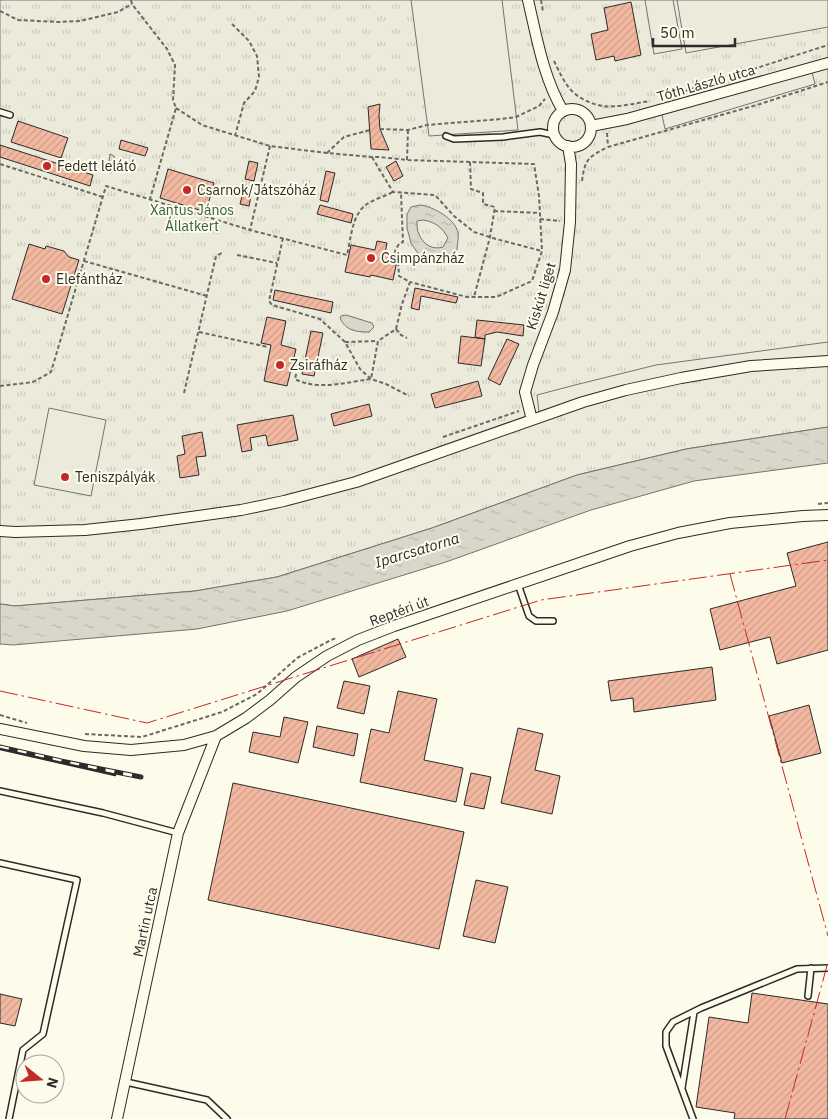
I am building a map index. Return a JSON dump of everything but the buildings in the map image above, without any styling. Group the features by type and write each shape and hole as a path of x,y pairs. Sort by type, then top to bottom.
{"street":[{"path":"528,0 543,63 554,96 563,111"},
{"name":"Tóth László utca","path":"591,126 636,117 828,63"},
{"path":"574,109 581,111 591,126 588,137 578,147 562,145 554,135 553,126 556,118 563,111 574,109"},
{"name":"Kiskút liget","path":"532,420 525,392 553,312 565,270 570,222 571,164 568,146"},
{"path":"0,531 85,530 241,510 356,482 583,402 626,390 751,366 828,361"},
{"name":"Reptéri út","path":"0,728 84,746 131,750 184,745 216,736 246,718 296,677 327,656 358,640 394,626 630,546 678,533 730,523 828,515"},
{"name":"Martin utca","path":"118,1119 178,833 216,736"}],"lane":[{"path":"0,112 10,115"},
{"path":"446,136 454,138 503,137 540,132 554,135"},
{"path":"518,584 529,616 536,621 553,622"},
{"path":"0,791 103,813 178,833"},
{"path":"0,863 77,880 43,1034 23,1050 9,1119"},
{"path":"808,996 811,968"},
{"path":"693,1119 666,1046 666,1032 673,1022 797,969 828,968"},
{"path":"682,1089 694,1012"},
{"path":"126,1082 207,1100 227,1119"}],"path":[{"path":"131,0 132,4 167,49 175,65 173,100 176,108 202,125 270,146 327,153 407,160 534,164 539,196 542,251 532,281 496,297 467,297 410,282 399,276 398,260 395,251 402,242 401,193"},
{"path":"541,0 543,13"},
{"path":"0,11 18,20 80,21 118,12 132,4"},
{"path":"232,24 249,41 257,56 259,77 255,90 244,102 235,136"},
{"path":"674,94 828,45"},
{"path":"554,60 567,85 576,96 588,101 604,106 656,100"},
{"path":"582,186 587,159 608,147 760,104 828,82"},
{"path":"380,130 408,130 427,125 516,117 539,106 549,95"},
{"path":"150,199 176,108"},
{"path":"327,153 344,137 370,130"},
{"path":"407,160 408,130"},
{"path":"607,133 608,147"},
{"path":"250,230 270,146"},
{"path":"372,157 393,192"},
{"path":"470,162 471,189 483,193 483,204 495,207 490,237 474,297"},
{"path":"0,164 103,197"},
{"path":"0,386 33,382 51,372 106,186 250,230 346,255 354,222 360,211 367,204 393,192 435,195 454,216 474,232 542,251"},
{"path":"494,211 540,213"},
{"path":"283,238 269,301 272,305 320,319 345,342 360,369 372,379 409,396"},
{"path":"184,393 216,256 224,252"},
{"path":"238,255 277,263"},
{"path":"84,261 207,296"},
{"path":"345,342 378,341 396,329 410,282"},
{"path":"396,329 407,338"},
{"path":"199,332 268,347"},
{"path":"372,379 378,341"},
{"path":"305,363 299,361 295,379 316,386 372,379"},
{"path":"443,437 529,407"}],"green space":[{"name":"Xantus János Állatkert","path":"0,0 828,0 828,427 686,449 577,475 432,528 277,577 195,591 15,606 0,604"},
{"path":"645,0 673,0 682,49 654,54"},
{"path":"677,0 828,0 828,27 686,53"},
{"path":"49,408 106,420 91,496 34,485"}],"shaded area":[{"path":"411,0 502,0 518,130 429,136"},
{"path":"811,68 815,84 665,129 661,110"},
{"path":"828,342 828,361 681,378 543,416 539,412 537,395 656,365"}],"water":[{"path":"110,154 114,156 116,167 110,173 106,168"},
{"path":"420,205 431,208 443,214 453,223 458,233 457,250 448,258 438,262 428,260 419,255 411,243 407,228 407,214 411,207","holes":["417,221 427,221 441,228 446,234 448,238 443,247 429,246 421,238"]},
{"path":"346,315 372,323 374,327 369,332 352,330 345,326 340,318"},
{"name":"Iparcsatorna","path":"828,427 828,463 694,481 591,510 446,562 287,611 197,629 13,645 0,644 0,604 15,606 195,591 277,577 432,528 577,475 686,449"}],"railway":[{"path":"0,747 141,777"}],"wall":[{"path":"0,749 115,775"}],"power":[{"path":"0,691 147,723 541,600 828,560"},
{"path":"730,574 828,936"},
{"path":"785,1119 828,962"}],"place":[{"name":"Fedett lelátó","path":"47,166"},
{"name":"Csarnok/Játszóház","path":"187,190"},
{"name":"Csimpánzház","path":"371,258"},
{"name":"Elefántház","path":"46,279"},
{"name":"Zsiráfház","path":"280,365"},
{"name":"Teniszpályák","path":"65,477"}]}
